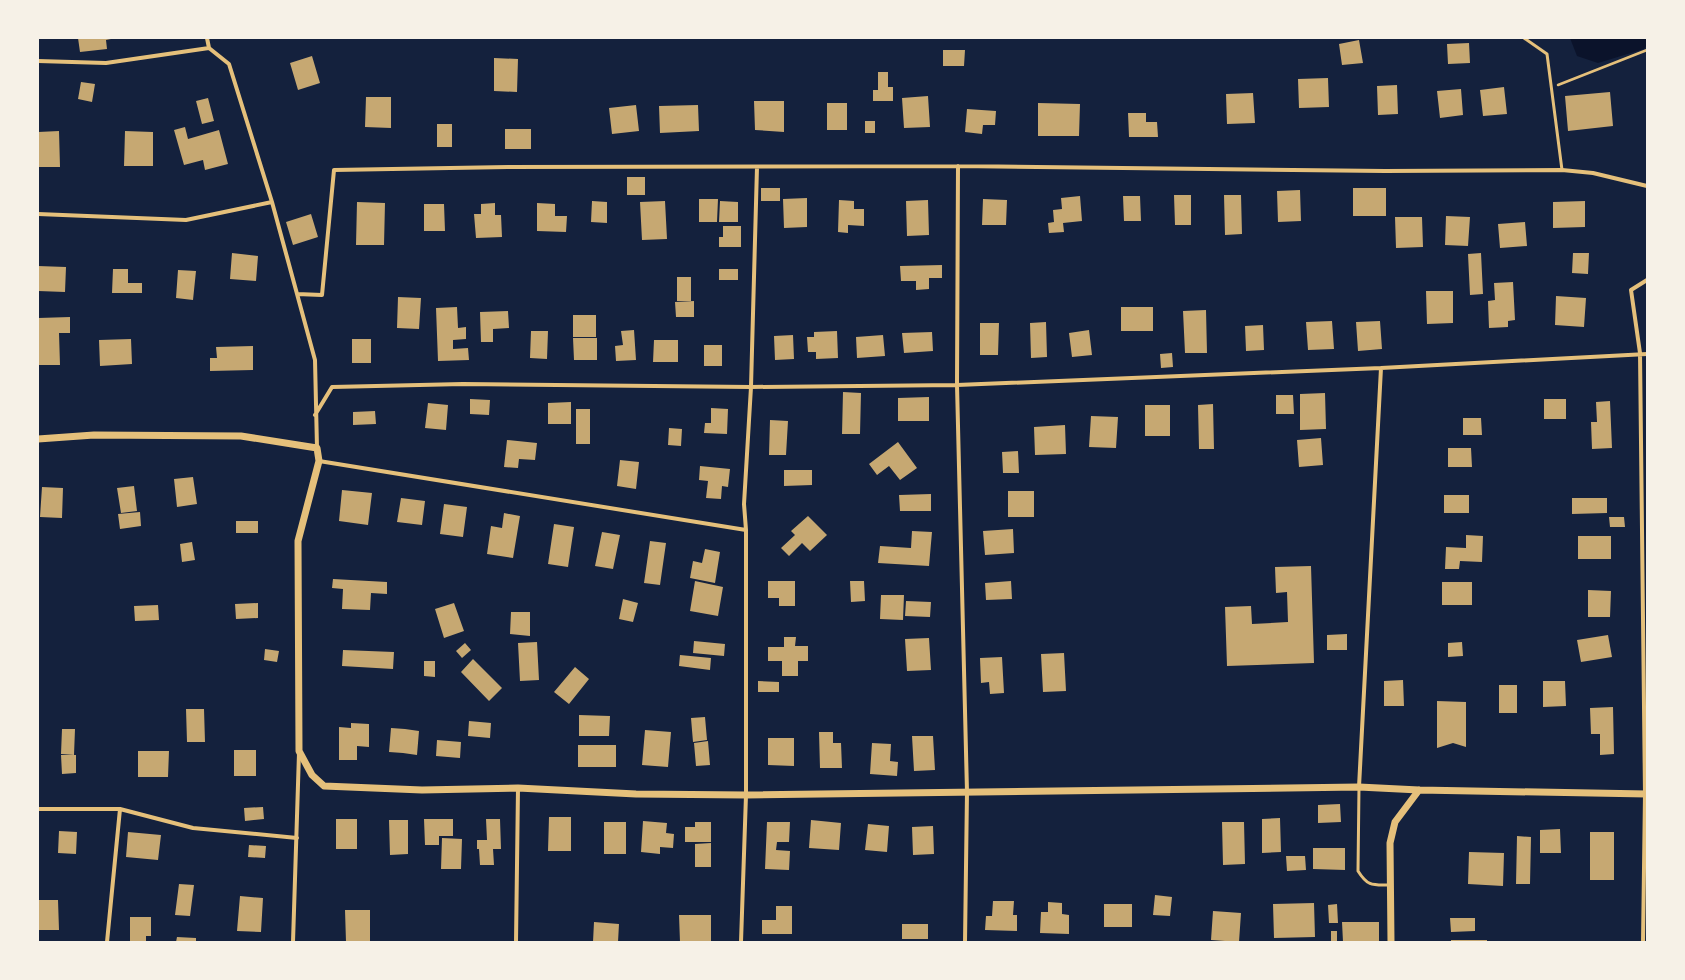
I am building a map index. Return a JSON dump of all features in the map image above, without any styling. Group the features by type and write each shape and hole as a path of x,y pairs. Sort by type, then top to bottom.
{"street":[{"path":"207,38 209,48 229,64 272,202 315,360 315,416 319,461 298,541 299,750 293,942"},
{"path":"38,61 106,63 209,48"},
{"path":"296,294 322,295 334,170 508,167 958,166 1386,171 1562,170 1593,173 1647,186"},
{"path":"958,166 956,385 966,792 965,942"},
{"path":"742,942 746,795 746,530 744,504 751,387 757,167"},
{"path":"38,214 186,220 272,202"},
{"path":"1643,942 1646,794 1640,354 1630,290 1647,280"},
{"path":"315,416 332,387 463,384 751,387 956,385 1381,368 1647,354"},
{"path":"1358,787 1381,368"},
{"path":"38,438 94,435 241,436 317,448"},
{"path":"319,461 746,530"},
{"path":"299,750 312,775 324,786 422,790 518,788 636,794 746,795 1358,787 1419,790 1646,794"},
{"path":"516,942 518,788"},
{"path":"1391,942 1390,843 1395,822 1419,790"},
{"path":"38,808 120,809 193,828 297,838"},
{"path":"107,942 120,809"}],"lane":[{"path":"1524,38 1547,54 1553,87 1562,170"},
{"path":"1358,787 1358,871 1364,880 1371,885 1390,885"}],"path":[{"path":"1553,87 1647,50"}],"water":[{"path":"1570,38 1647,38 1647,45 1644,49 1598,63 1577,56"}],"building":[{"path":"78,38 111,39 106,40 107,49 80,52"},
{"path":"1359,40 1363,63 1342,65 1339,44"},
{"path":"1469,43 1470,63 1448,64 1447,44"},
{"path":"943,50 965,50 964,66 943,66"},
{"path":"312,56 320,83 298,90 290,63"},
{"path":"494,58 518,59 517,92 494,91"},
{"path":"878,72 888,72 888,87 893,87 893,101 873,101 873,90 878,90"},
{"path":"1328,78 1329,107 1299,108 1298,79"},
{"path":"81,82 95,84 92,102 78,99"},
{"path":"1397,85 1398,114 1378,115 1377,86"},
{"path":"1504,87 1507,114 1483,116 1480,90"},
{"path":"1461,89 1463,115 1440,118 1437,91"},
{"path":"1610,92 1613,126 1568,131 1565,96"},
{"path":"1253,93 1255,123 1227,124 1226,94"},
{"path":"928,96 930,127 904,128 902,98"},
{"path":"366,97 391,97 391,128 365,127"},
{"path":"208,98 214,121 202,124 196,101"},
{"path":"754,101 784,101 784,132 755,130"},
{"path":"827,103 847,103 847,130 827,130"},
{"path":"1038,103 1080,104 1079,136 1038,136"},
{"path":"636,105 639,131 612,134 609,108"},
{"path":"698,105 699,131 660,133 659,106"},
{"path":"967,109 996,111 995,125 983,125 982,134 965,132"},
{"path":"1128,113 1146,113 1146,122 1157,122 1158,137 1129,137"},
{"path":"865,121 875,121 875,133 865,133"},
{"path":"437,124 452,124 452,147 437,147"},
{"path":"185,127 188,139 219,130 228,164 205,170 203,160 184,165 174,130"},
{"path":"505,129 531,129 531,149 505,149"},
{"path":"59,131 60,167 38,167 38,132"},
{"path":"125,131 153,132 153,166 124,166"},
{"path":"627,177 645,177 645,195 627,195"},
{"path":"761,188 780,188 780,201 761,201"},
{"path":"1353,188 1386,188 1386,216 1353,216"},
{"path":"1300,190 1301,221 1278,222 1277,191"},
{"path":"1174,195 1191,195 1191,225 1175,225"},
{"path":"1224,195 1241,195 1242,234 1225,235"},
{"path":"1080,196 1082,221 1063,223 1064,232 1049,233 1048,223 1054,222 1053,210 1062,209 1061,198"},
{"path":"1123,196 1140,196 1141,221 1124,221"},
{"path":"807,198 807,227 784,228 783,199"},
{"path":"699,199 718,199 717,222 699,222"},
{"path":"983,199 1007,200 1006,225 982,225"},
{"path":"839,200 854,201 854,209 864,209 864,226 848,225 848,233 838,232"},
{"path":"928,200 929,235 907,236 906,201"},
{"path":"592,201 607,202 607,223 591,222"},
{"path":"665,201 667,239 642,240 640,202"},
{"path":"720,201 738,202 738,222 719,222"},
{"path":"1585,201 1585,227 1553,228 1553,202"},
{"path":"357,202 385,203 384,245 356,245"},
{"path":"495,203 495,215 501,215 502,237 476,238 474,214 481,214 481,204"},
{"path":"537,203 555,204 555,216 567,216 566,232 537,231"},
{"path":"424,204 444,204 445,231 424,231"},
{"path":"311,214 318,237 293,245 286,222"},
{"path":"1446,216 1470,217 1468,246 1445,245"},
{"path":"1395,217 1422,217 1423,247 1396,248"},
{"path":"1525,222 1527,246 1500,248 1498,224"},
{"path":"723,226 741,226 741,247 719,247 719,237 723,237"},
{"path":"232,253 258,256 256,281 230,279"},
{"path":"1481,253 1483,294 1470,295 1468,254"},
{"path":"1573,253 1589,253 1588,274 1572,273"},
{"path":"942,265 942,278 929,278 929,289 916,290 916,281 901,281 900,266"},
{"path":"38,266 66,267 65,292 38,291"},
{"path":"113,269 128,269 128,283 142,283 142,293 112,293"},
{"path":"719,269 738,269 738,280 719,280"},
{"path":"178,270 196,271 193,300 176,298"},
{"path":"677,277 691,277 691,301 677,301"},
{"path":"1513,282 1515,320 1508,321 1508,327 1489,328 1488,301 1495,300 1494,283"},
{"path":"1426,291 1453,291 1453,323 1427,324"},
{"path":"1556,296 1586,298 1584,327 1555,325"},
{"path":"398,297 421,298 419,329 397,328"},
{"path":"694,301 694,317 676,317 675,302"},
{"path":"457,307 458,328 466,327 466,339 453,340 453,349 468,348 469,360 438,361 436,308"},
{"path":"1121,307 1153,307 1153,331 1121,331"},
{"path":"1206,310 1207,353 1185,353 1183,311"},
{"path":"508,311 509,328 493,329 493,342 481,342 480,312"},
{"path":"573,315 596,315 596,337 573,337"},
{"path":"70,317 70,333 59,333 60,365 39,365 38,318"},
{"path":"1332,321 1334,349 1308,350 1306,322"},
{"path":"1380,321 1382,349 1358,351 1356,322"},
{"path":"1046,322 1047,357 1031,358 1030,323"},
{"path":"980,323 999,323 998,355 980,355"},
{"path":"1263,325 1264,350 1246,351 1245,326"},
{"path":"634,330 636,360 616,361 615,346 623,345 621,331"},
{"path":"1089,330 1092,355 1072,357 1069,333"},
{"path":"531,331 548,331 547,359 530,358"},
{"path":"837,331 838,358 816,359 816,352 808,352 807,337 814,337 814,332"},
{"path":"932,332 933,351 904,353 902,333"},
{"path":"793,335 794,359 775,360 774,336"},
{"path":"883,335 885,356 857,358 856,337"},
{"path":"573,338 597,338 597,360 574,360"},
{"path":"131,339 132,364 100,366 99,340"},
{"path":"352,339 371,339 371,363 352,363"},
{"path":"654,340 678,340 678,362 653,362"},
{"path":"704,345 722,345 722,366 704,366"},
{"path":"253,346 253,370 210,371 210,358 217,358 216,347"},
{"path":"1172,353 1173,367 1161,368 1160,354"},
{"path":"843,392 861,393 860,434 842,434"},
{"path":"1325,393 1326,429 1300,430 1300,394"},
{"path":"1276,395 1293,395 1294,414 1276,414"},
{"path":"929,397 929,421 898,421 898,398"},
{"path":"470,399 490,400 489,415 470,414"},
{"path":"1544,399 1566,399 1566,419 1544,419"},
{"path":"1610,401 1612,448 1592,449 1591,422 1597,422 1596,402"},
{"path":"571,402 571,424 548,424 548,403"},
{"path":"428,403 448,405 446,430 425,428"},
{"path":"1213,404 1214,449 1199,449 1198,405"},
{"path":"1145,405 1170,405 1170,436 1145,436"},
{"path":"711,408 728,409 727,434 704,433 705,423 711,423"},
{"path":"576,409 590,409 590,444 576,444"},
{"path":"375,411 376,424 353,425 353,412"},
{"path":"1091,416 1118,417 1116,448 1089,447"},
{"path":"1463,418 1481,418 1482,435 1463,435"},
{"path":"770,420 788,421 786,455 769,455"},
{"path":"1065,425 1066,454 1035,455 1034,427"},
{"path":"669,428 682,429 681,446 668,445"},
{"path":"1321,438 1323,465 1299,467 1297,440"},
{"path":"507,440 537,443 535,460 519,459 518,468 504,467"},
{"path":"898,442 917,468 900,480 889,466 877,475 869,464"},
{"path":"1448,448 1471,448 1472,467 1448,467"},
{"path":"1018,451 1019,473 1003,473 1002,452"},
{"path":"620,460 639,462 636,489 617,486"},
{"path":"700,466 730,469 728,487 722,486 721,499 706,498 708,481 699,480"},
{"path":"784,470 812,470 812,485 784,486"},
{"path":"193,477 197,504 177,507 174,479"},
{"path":"134,486 137,511 121,513 117,488"},
{"path":"42,487 63,488 62,518 40,517"},
{"path":"342,490 372,493 368,525 339,521"},
{"path":"1008,491 1034,491 1034,517 1008,517"},
{"path":"931,494 931,511 900,511 899,495"},
{"path":"1444,495 1469,495 1469,513 1444,513"},
{"path":"401,498 425,501 422,525 397,522"},
{"path":"1572,498 1607,498 1607,513 1572,514"},
{"path":"444,504 467,507 463,537 440,534"},
{"path":"140,512 141,526 120,529 118,514"},
{"path":"504,513 520,516 513,558 487,554 491,526 502,528"},
{"path":"808,516 827,535 810,551 802,543 789,556 781,548 795,535 791,531"},
{"path":"1609,517 1624,517 1625,527 1610,527"},
{"path":"236,521 258,521 258,533 236,533"},
{"path":"554,524 574,527 568,567 548,564"},
{"path":"1013,529 1014,553 985,555 983,531"},
{"path":"912,531 932,532 929,566 878,563 880,546 911,548"},
{"path":"602,532 620,535 613,569 595,566"},
{"path":"1466,535 1483,536 1482,562 1460,561 1459,569 1445,569 1446,547 1466,548"},
{"path":"1578,536 1611,536 1611,559 1578,559"},
{"path":"650,541 666,543 660,585 644,583"},
{"path":"192,542 195,560 182,562 180,544"},
{"path":"705,549 720,552 715,583 690,578 693,561 702,563"},
{"path":"1311,566 1314,663 1227,666 1225,607 1251,606 1252,624 1288,622 1287,592 1276,593 1275,567"},
{"path":"333,579 387,582 387,594 371,593 370,610 342,609 343,589 332,588"},
{"path":"695,581 723,587 718,616 690,611"},
{"path":"768,581 795,581 795,606 779,606 779,598 768,598"},
{"path":"850,581 864,581 865,601 851,602"},
{"path":"1011,581 1012,599 986,600 985,583"},
{"path":"1442,582 1472,582 1472,605 1442,605"},
{"path":"1588,590 1611,591 1610,617 1588,617"},
{"path":"881,595 904,595 903,620 880,619"},
{"path":"623,599 638,603 633,622 619,619"},
{"path":"906,601 931,602 930,617 905,616"},
{"path":"258,603 258,618 236,619 235,604"},
{"path":"454,603 464,631 444,638 435,609"},
{"path":"158,605 159,620 135,621 134,606"},
{"path":"511,612 530,612 530,636 510,634"},
{"path":"1347,634 1347,650 1327,650 1327,635"},
{"path":"1608,635 1612,657 1581,662 1577,640"},
{"path":"784,637 796,637 795,646 808,646 808,661 798,661 798,676 782,676 782,661 768,661 768,647 784,647"},
{"path":"929,638 931,670 907,671 905,639"},
{"path":"694,641 725,644 724,656 693,653"},
{"path":"537,642 539,680 520,681 518,643"},
{"path":"1462,642 1463,656 1448,657 1448,643"},
{"path":"465,643 471,650 462,658 456,651"},
{"path":"265,649 279,651 277,662 264,660"},
{"path":"343,650 394,652 393,669 342,666"},
{"path":"1064,653 1066,691 1043,692 1041,654"},
{"path":"680,655 711,658 710,670 679,666"},
{"path":"1002,657 1004,693 990,694 989,682 981,683 980,658"},
{"path":"473,659 502,688 489,701 461,672"},
{"path":"424,661 435,661 435,677 424,676"},
{"path":"575,667 589,679 569,704 554,692"},
{"path":"1403,680 1404,706 1384,706 1384,681"},
{"path":"758,681 779,682 779,692 758,692"},
{"path":"1543,681 1565,681 1566,706 1543,707"},
{"path":"1499,685 1517,685 1517,713 1499,713"},
{"path":"1437,701 1466,702 1466,747 1453,743 1437,748"},
{"path":"1613,707 1614,754 1600,755 1600,734 1591,734 1590,708"},
{"path":"186,709 204,709 205,742 187,742"},
{"path":"579,715 610,716 609,736 579,736"},
{"path":"705,717 707,740 693,742 691,718"},
{"path":"469,721 491,723 490,738 468,736"},
{"path":"351,723 369,724 369,747 357,746 357,760 339,760 339,727 351,728"},
{"path":"391,728 405,729 403,753 389,752"},
{"path":"62,729 75,729 74,755 61,754"},
{"path":"405,729 419,731 417,755 403,753"},
{"path":"645,730 671,732 668,767 642,765"},
{"path":"819,732 833,732 833,743 841,743 842,768 820,768"},
{"path":"912,736 933,736 935,770 914,771"},
{"path":"768,738 794,738 794,766 768,765"},
{"path":"437,740 461,742 460,758 436,756"},
{"path":"708,741 710,765 696,766 694,743"},
{"path":"872,743 891,744 890,761 898,762 897,776 870,774"},
{"path":"578,745 616,745 616,767 578,767"},
{"path":"234,750 256,750 256,776 234,776"},
{"path":"138,751 169,751 168,777 138,777"},
{"path":"61,755 76,755 76,773 62,774"},
{"path":"1340,804 1341,822 1318,823 1318,805"},
{"path":"263,807 264,819 245,821 244,808"},
{"path":"549,817 571,817 571,851 548,851"},
{"path":"1280,818 1281,852 1262,853 1262,819"},
{"path":"336,819 357,819 357,849 336,849"},
{"path":"424,819 453,819 453,836 439,836 439,845 425,845"},
{"path":"486,819 500,819 501,849 493,849 494,865 480,865 479,849 477,849 477,840 487,840"},
{"path":"389,820 408,820 408,854 390,855"},
{"path":"811,820 841,823 839,850 809,848"},
{"path":"643,821 667,823 666,833 674,834 673,848 660,847 660,854 641,852"},
{"path":"604,822 626,822 626,854 604,854"},
{"path":"695,822 711,822 711,842 685,842 685,827 695,827"},
{"path":"767,822 790,822 789,842 777,842 776,850 790,851 789,870 765,869"},
{"path":"1222,822 1244,822 1245,864 1223,865"},
{"path":"868,824 889,826 887,852 865,850"},
{"path":"933,826 934,854 913,855 912,827"},
{"path":"1560,829 1561,853 1540,853 1540,830"},
{"path":"59,831 77,832 76,854 58,853"},
{"path":"128,832 161,835 158,860 126,857"},
{"path":"1590,832 1614,832 1614,880 1590,880"},
{"path":"1517,836 1531,837 1530,884 1516,884"},
{"path":"442,838 462,839 461,869 441,869"},
{"path":"711,843 711,867 695,867 695,844"},
{"path":"249,845 266,846 265,858 248,857"},
{"path":"1313,848 1345,848 1345,870 1313,869"},
{"path":"1469,852 1504,853 1503,886 1468,884"},
{"path":"1286,856 1305,856 1306,870 1287,871"},
{"path":"179,884 194,885 190,916 175,915"},
{"path":"1155,895 1172,897 1170,916 1153,915"},
{"path":"240,896 263,898 261,932 237,931"},
{"path":"38,900 58,900 59,930 38,930"},
{"path":"993,901 1014,901 1013,915 1017,915 1017,931 985,930 986,916 992,916"},
{"path":"1048,902 1062,903 1062,914 1069,915 1069,934 1040,933 1041,912 1048,912"},
{"path":"1314,903 1315,937 1274,938 1273,904"},
{"path":"1104,904 1132,904 1132,927 1104,927"},
{"path":"1337,904 1338,923 1329,923 1328,905"},
{"path":"776,906 792,906 792,934 762,934 762,920 776,920"},
{"path":"345,910 370,910 370,942 346,942"},
{"path":"1213,911 1241,913 1239,942 1211,940"},
{"path":"679,915 711,915 711,942 680,942"},
{"path":"130,917 151,917 151,936 146,936 146,942 130,942"},
{"path":"1450,918 1475,918 1475,931 1451,932"},
{"path":"594,922 619,924 618,942 593,942"},
{"path":"1342,922 1379,922 1379,942 1343,942"},
{"path":"902,924 928,924 928,939 902,939"},
{"path":"1331,931 1337,931 1337,942 1331,942"},
{"path":"177,937 196,938 196,942 176,942"},
{"path":"1451,940 1487,940 1487,942 1451,942"}]}
